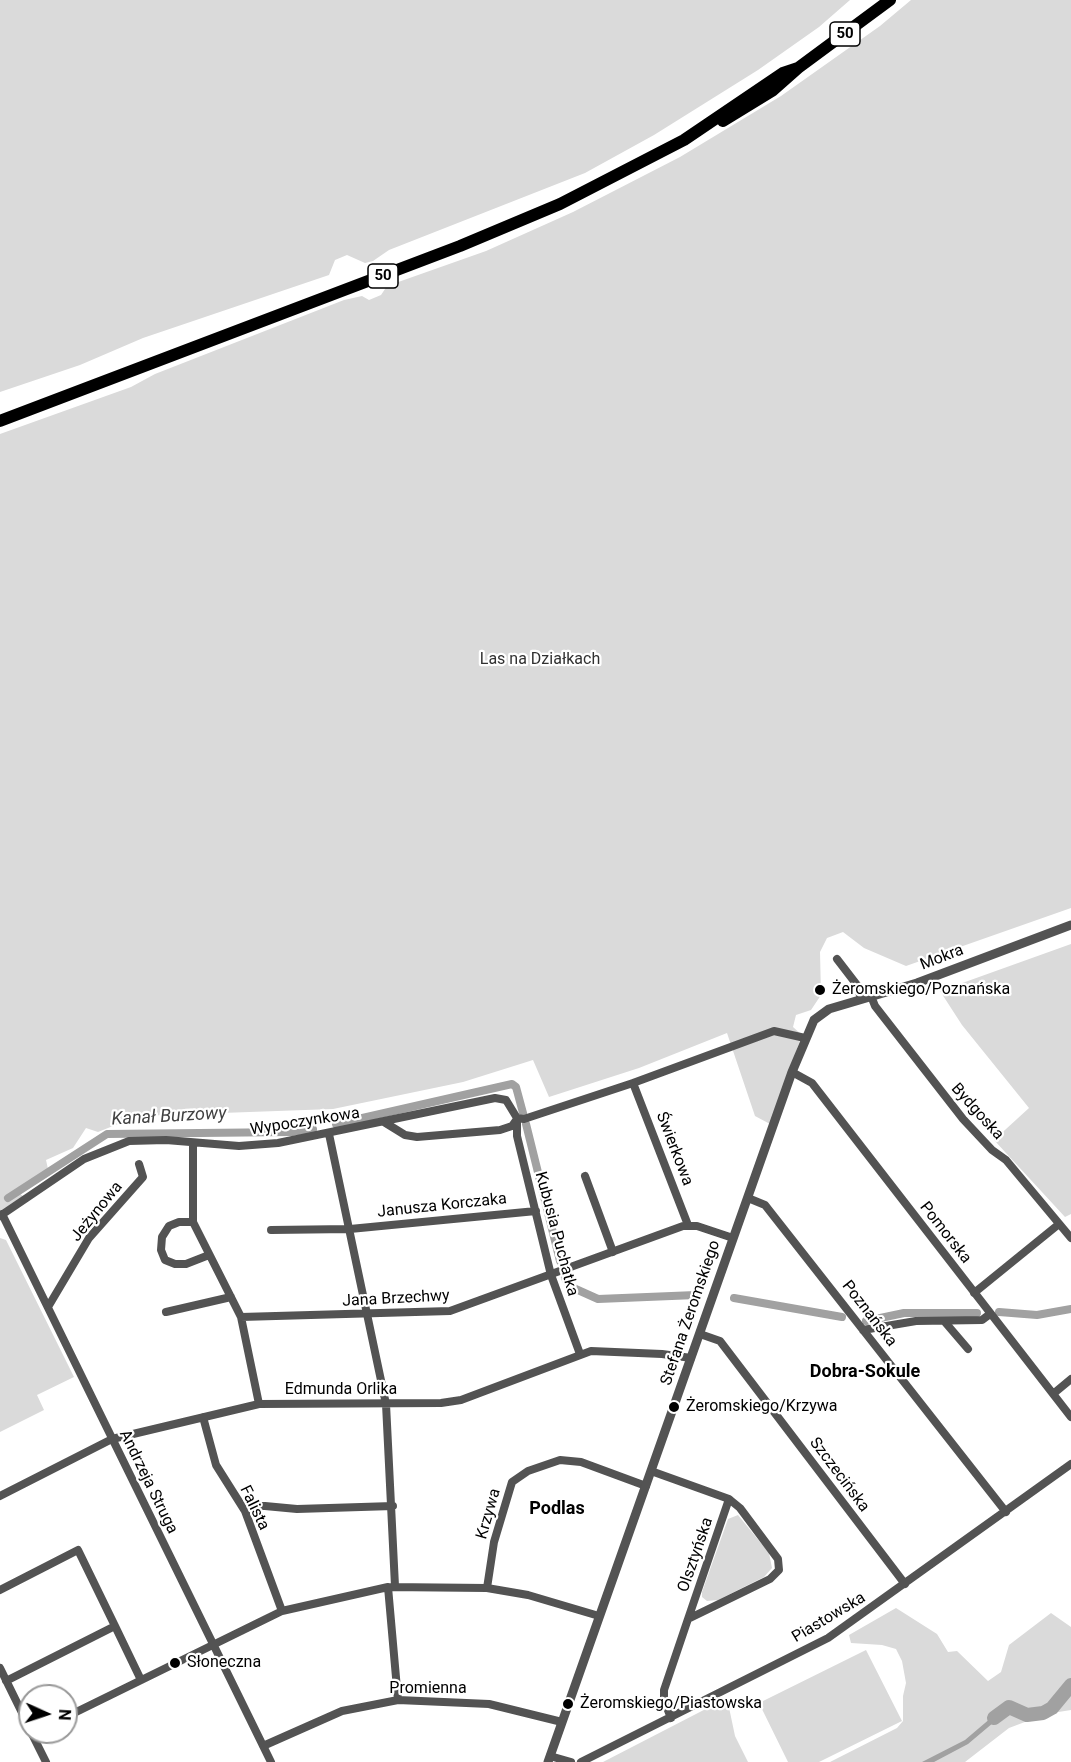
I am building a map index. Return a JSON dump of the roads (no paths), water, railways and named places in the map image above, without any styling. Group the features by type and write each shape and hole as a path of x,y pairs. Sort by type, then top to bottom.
{"main road":[{"name":"50","path":"0,421 500,230 611,179 708,126 728,119 772,91 798,68 890,0"}],"street":[{"name":"Mokra","path":"821,1012 917,983 1071,925"},
{"path":"837,959 858,985 861,999"},
{"name":"Bydgoska","path":"872,996 875,1006 963,1119 992,1150 1006,1160 1071,1238"},
{"name":"Stefana Żeromskiego","path":"549,1759 792,1072 806,1038 821,1012"},
{"name":"Wypoczynkowa","path":"384,1122 405,1135 417,1137 500,1130 512,1126 518,1118 531,1117 633,1083 774,1031 806,1038"},
{"name":"Pomorska","path":"792,1072 812,1083 1071,1417"},
{"name":"Świerkowa","path":"633,1083 688,1225"},
{"name":"Wypoczynkowa","path":"1,1215 72,1166 118,1144 158,1140 267,1144 329,1134 495,1098 506,1100 518,1118"},
{"name":"Kubusia Puchatka","path":"518,1118 517,1136 550,1275 580,1354"},
{"path":"329,1134 386,1404 393,1506 392,1587 398,1700"},
{"path":"193,1143 193,1222 241,1317 259,1404"},
{"name":"Jeżynowa","path":"48,1307 89,1238 143,1177 139,1164"},
{"path":"585,1176 613,1252"},
{"name":"Poznańska","path":"748,1198 765,1205 1006,1512"},
{"name":"Janusza Korczaka","path":"271,1230 350,1229 536,1211"},
{"name":"Andrzeja Struga","path":"1,1215 271,1762"},
{"path":"193,1222 179,1222 169,1226 162,1237 161,1250 165,1260 175,1264 186,1264 209,1255"},
{"path":"974,1293 1059,1224"},
{"path":"688,1225 733,1238"},
{"name":"Jana Brzechwy","path":"241,1317 450,1311 688,1225"},
{"path":"166,1312 231,1297"},
{"path":"863,1330 901,1322 982,1320 990,1314"},
{"path":"944,1321 968,1349"},
{"name":"Szczecińska","path":"700,1334 720,1341 906,1584"},
{"name":"Edmunda Orlika","path":"0,1496 112,1439 259,1404 386,1404 461,1400 591,1351 678,1355 691,1358"},
{"path":"1053,1394 1071,1379"},
{"name":"Falista","path":"203,1417 216,1465 244,1511 282,1611"},
{"name":"Krzywa","path":"487,1588 494,1542 512,1482 528,1471 560,1460 581,1462 646,1486"},
{"name":"Piastowska","path":"581,1762 828,1638 1071,1464"},
{"name":"Olsztyńska","path":"651,1471 729,1499 740,1508 778,1559 779,1570 770,1579 688,1619"},
{"name":"Olsztyńska","path":"671,1718 664,1700 664,1690 729,1499"},
{"path":"244,1511 253,1506 297,1509 393,1506"},
{"path":"0,1590 78,1550 141,1680"},
{"path":"78,1711 282,1611 392,1587 487,1588 528,1595 599,1616"},
{"path":"6,1681 115,1626"},
{"path":"0,1668 18,1705"},
{"name":"Promienna","path":"263,1746 342,1711 398,1700 489,1704 562,1722"},
{"path":"38,1744 46,1762"},
{"path":"549,1759 571,1762"}],"waterway":[{"name":"Kanał Burzowy","path":"336,1124 512,1084 516,1087 523,1113"},
{"name":"Kanał Burzowy","path":"526,1124 560,1261"},
{"name":"Kanał Burzowy","path":"8,1198 107,1134 292,1132 313,1129"},
{"name":"Kanał Burzowy","path":"565,1278 569,1286 598,1299 696,1295"},
{"name":"Kanał Burzowy","path":"734,1298 842,1317"},
{"name":"Kanał Burzowy","path":"999,1312 1037,1315 1071,1309"},
{"name":"Kanał Burzowy","path":"866,1321 904,1313 977,1313"},
{"path":"994,1718 1009,1707 1027,1715 1043,1713 1052,1708 1071,1685"}],"place":[{"name":"Żeromskiego/Poznańska","path":"820,990"},
{"name":"Żeromskiego/Krzywa","path":"674,1407"},
{"name":"Słoneczna","path":"175,1663"},
{"name":"Żeromskiego/Piastowska","path":"568,1704"}],"district":[{"name":"Dobra-Sokule","path":"865,1372"},
{"name":"Podlas","path":"557,1509"}],"park label":[{"name":"Las na Działkach","path":"540,660"}]}
